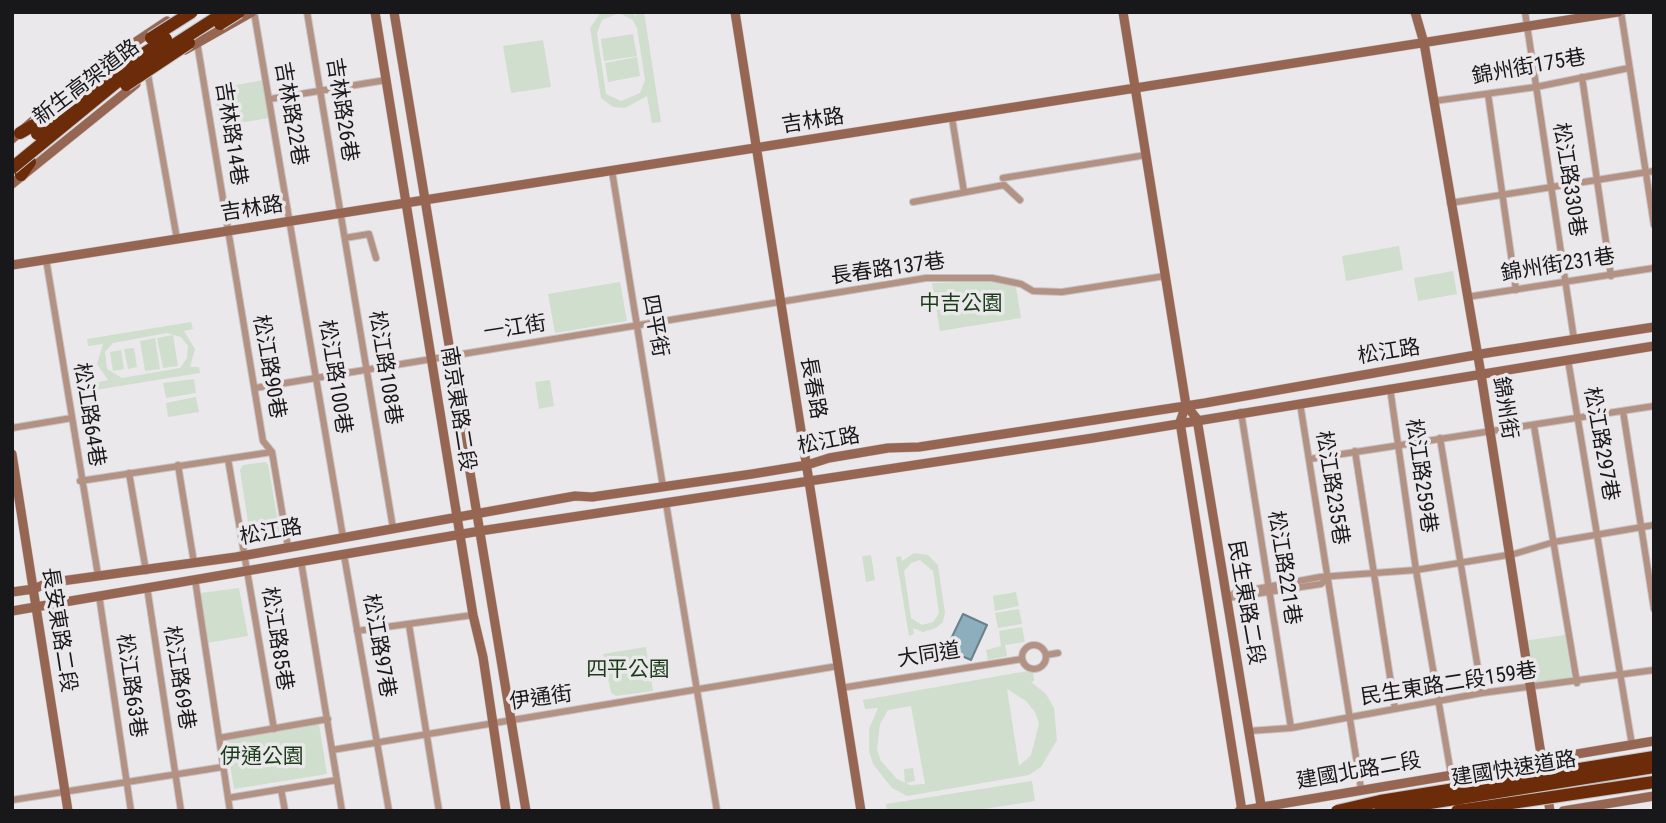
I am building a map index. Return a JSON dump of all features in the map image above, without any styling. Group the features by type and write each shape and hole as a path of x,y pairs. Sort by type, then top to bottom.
{"highway":[{"path":"16,136 105,70 192,12"},
{"name":"新生高架道路","path":"12,157 99,83 149,48 211,12"},
{"name":"新生高架道路","path":"15,176 118,80 225,12"},
{"path":"15,176 121,89 239,16"},
{"path":"1337,811 1380,801 1654,757"},
{"name":"建國快速道路","path":"1380,811 1654,767"},
{"name":"建國快速道路","path":"1417,811 1654,775"},
{"path":"1457,811 1654,782"}],"street":[{"path":"185,35 194,38 234,16 253,12"},
{"name":"吉林路22巷","path":"253,12 290,221"},
{"name":"吉林路26巷","path":"307,12 341,214"},
{"name":"南京東路二段","path":"375,12 473,615 494,723 506,811"},
{"name":"南京東路二段","path":"394,12 526,811"},
{"name":"長春路","path":"735,12 861,811"},
{"name":"民生東路二段","path":"1123,12 1186,405 1180,422 1240,811"},
{"name":"錦州街","path":"1415,12 1424,43 1481,374 1550,811"},
{"name":"松江路330巷","path":"1525,12 1574,338"},
{"path":"1619,12 1650,171 1654,225"},
{"name":"吉林路","path":"12,265 1619,12"},
{"path":"16,136 86,75 177,14 185,35 185,43 150,65 148,75 177,239"},
{"path":"15,176 148,75 239,16"},
{"name":"吉林路14巷","path":"197,42 227,231"},
{"name":"錦州街175巷","path":"1434,101 1536,87 1629,68"},
{"path":"1582,77 1611,275"},
{"path":"270,99 386,80"},
{"path":"1488,94 1516,290"},
{"path":"952,118 964,192"},
{"path":"1003,178 1146,155"},
{"name":"四平街","path":"612,171 663,487"},
{"path":"1450,203 1650,171"},
{"path":"913,202 1004,185 1020,200"},
{"name":"松江路108巷","path":"341,214 393,528"},
{"name":"松江路100巷","path":"290,221 343,537"},
{"name":"松江路90巷","path":"227,231 263,441 272,452 288,547"},
{"path":"345,238 369,234 376,258"},
{"name":"松江路64巷","path":"46,259 80,481 98,575"},
{"name":"錦州街231巷","path":"1466,297 1654,268"},
{"name":"長春路137巷","path":"780,304 926,278 992,278 1021,284 1033,291 1062,292 1166,276"},
{"name":"一江街","path":"255,388 780,304"},
{"name":"松江路","path":"12,592 34,589 47,583 244,555 575,496 592,497 807,465 820,459 919,447 1186,405 1477,357 1574,338 1654,327"},
{"name":"松江路","path":"12,611 460,534 1654,346"},
{"name":"松江路297巷","path":"1568,360 1632,744"},
{"name":"松江路259巷","path":"1390,388 1416,570 1451,774"},
{"name":"松江路235巷","path":"1300,403 1361,789"},
{"name":"民生東路二段","path":"1186,405 1197,419 1261,809"},
{"path":"1310,459 1490,429 1534,426 1654,406"},
{"path":"1623,411 1654,609"},
{"name":"松江路221巷","path":"1241,412 1291,728"},
{"path":"12,428 72,418"},
{"path":"1534,426 1577,683"},
{"path":"1440,438 1482,693"},
{"path":"1355,451 1395,709"},
{"path":"80,481 272,452"},
{"name":"長安東路二段","path":"12,454 68,811"},
{"name":"松江路85巷","path":"228,459 274,729"},
{"path":"178,465 194,563"},
{"path":"129,473 146,571"},
{"path":"666,503 716,811"},
{"path":"1226,598 1235,593 1269,590 1328,578 1416,570 1509,554 1554,542 1654,526"},
{"name":"松江路97巷","path":"344,555 388,811"},
{"path":"301,561 342,811"},
{"path":"195,579 230,811"},
{"name":"松江路69巷","path":"147,587 181,811"},
{"name":"松江路63巷","path":"99,595 131,811"},
{"path":"358,631 473,615"},
{"path":"409,625 439,811"},
{"name":"大同道","path":"1022,659 1027,648 1037,646 1046,655"},
{"name":"大同道","path":"1046,655 1058,653"},
{"name":"大同道","path":"1022,659 1031,668 1041,667 1046,655"},
{"name":"大同道","path":"841,688 1022,659"},
{"name":"伊通街","path":"332,750 838,666"},
{"name":"民生東路二段159巷","path":"1249,731 1291,728 1482,693 1577,683 1654,670"},
{"path":"219,738 327,719"},
{"name":"建國北路二段","path":"1240,811 1654,741"},
{"path":"12,800 223,767"},
{"path":"228,798 337,780"},
{"path":"281,789 285,811"},
{"path":"1563,811 1654,796"}],"green space":[{"path":"601,12 633,12 636,17 636,12 644,12 661,122 652,123 647,96 625,108 613,107 601,98 590,28","holes":["619,13 633,20 637,28 645,80 640,93 621,101 606,94 597,33 602,20"]},
{"path":"633,34 637,56 604,61 601,39"},
{"path":"543,40 551,87 511,93 503,46"},
{"path":"637,57 640,76 608,82 605,63"},
{"path":"264,80 270,118 220,126 214,89"},
{"path":"1399,246 1403,270 1346,281 1342,256"},
{"path":"1453,271 1457,294 1418,301 1414,278"},
{"name":"中吉公園","path":"992,281 1016,287 1021,318 940,331 932,283"},
{"path":"620,282 627,321 555,333 548,294"},
{"path":"191,322 193,329 184,331 195,349 190,367 199,367 200,373 95,390 94,383 108,380 97,364 103,344 88,346 87,339","holes":["167,333 181,337 188,346 187,358 180,368 122,378 107,369 105,352 113,343"]},
{"path":"173,335 178,366 163,368 157,338"},
{"path":"155,338 160,369 145,371 140,341"},
{"path":"134,348 137,367 128,369 124,349"},
{"path":"121,350 124,369 113,371 110,352"},
{"path":"194,379 196,393 166,398 163,383"},
{"path":"550,380 554,406 539,409 535,382"},
{"path":"196,397 199,412 168,417 166,403"},
{"path":"265,462 268,464 280,534 254,538 250,535 240,470 243,465"},
{"path":"914,553 928,555 938,565 945,613 943,622 936,628 923,632 913,628 914,634 909,636 896,557 901,556 902,561","holes":["920,560 933,571 939,613 933,622 922,625 911,618 904,571 911,563"]},
{"path":"871,555 875,580 866,582 862,556"},
{"path":"239,588 248,636 207,643 200,593"},
{"path":"1016,592 1019,606 995,611 993,596"},
{"path":"1019,609 1022,624 998,628 995,613"},
{"path":"1022,627 1025,642 1005,645 1007,656 988,660 986,650 1001,646 999,631"},
{"path":"1565,635 1572,680 1530,686 1523,641"},
{"name":"四平公園","path":"646,647 653,691 616,696 611,693 603,654"},
{"path":"1033,670 1034,681 1031,682 1046,694 1054,708 1057,740 1041,767 1029,775 907,796 892,788 873,764 869,751 869,729 878,708 865,709 863,700","holes":["1007,689 1026,701 1035,712 1039,724 1031,755 1019,766","911,706 925,784 906,783 915,781 913,768 904,769 905,783 897,779 881,761 877,750 880,724 888,710"]},
{"name":"伊通公園","path":"319,724 327,774 234,789 226,740"},
{"path":"1032,781 1035,801 971,811 887,811 886,804"}],"water":[{"path":"963,614 987,625 971,660 946,649"}]}
